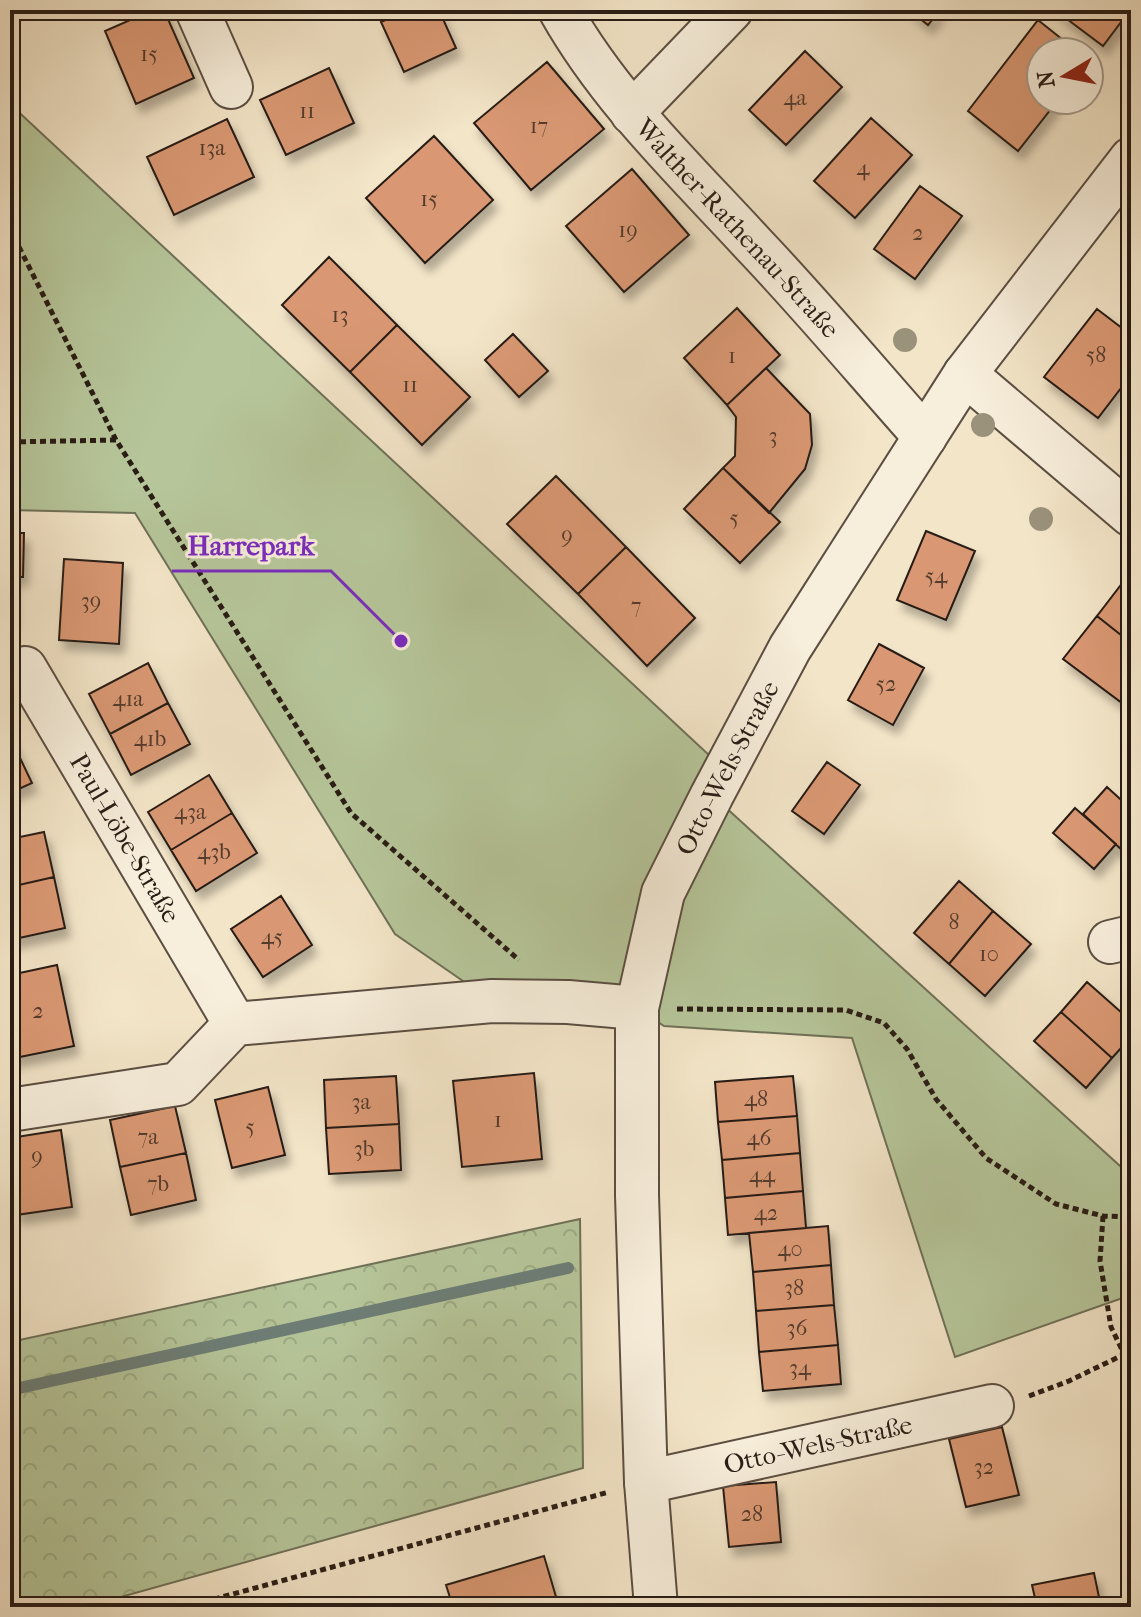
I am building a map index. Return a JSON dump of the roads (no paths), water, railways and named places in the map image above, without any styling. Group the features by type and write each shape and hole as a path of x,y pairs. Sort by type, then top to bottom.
{"street":[{"path":"197,10 231,87"},
{"name":"Walther-Rathenau-Straße","path":"560,10 580,47 632,113 925,437"},
{"path":"632,113 731,10"},
{"name":"Otto-Wels-Straße","path":"656,1607 646,1482 637,1195 637,1008 663,893 790,648 965,374 1131,159"},
{"path":"965,374 1131,515"},
{"name":"Paul-Löbe-Straße","path":"10,675 25,668 235,1024"},
{"path":"10,1110 178,1084 235,1024 492,1001 568,1002 637,1008"},
{"name":"Otto-Wels-Straße","path":"646,1482 992,1406"}],"waterway":[{"path":"10,1390 568,1268"}],"place":[{"name":"Harrepark","path":"401,641"}]}
